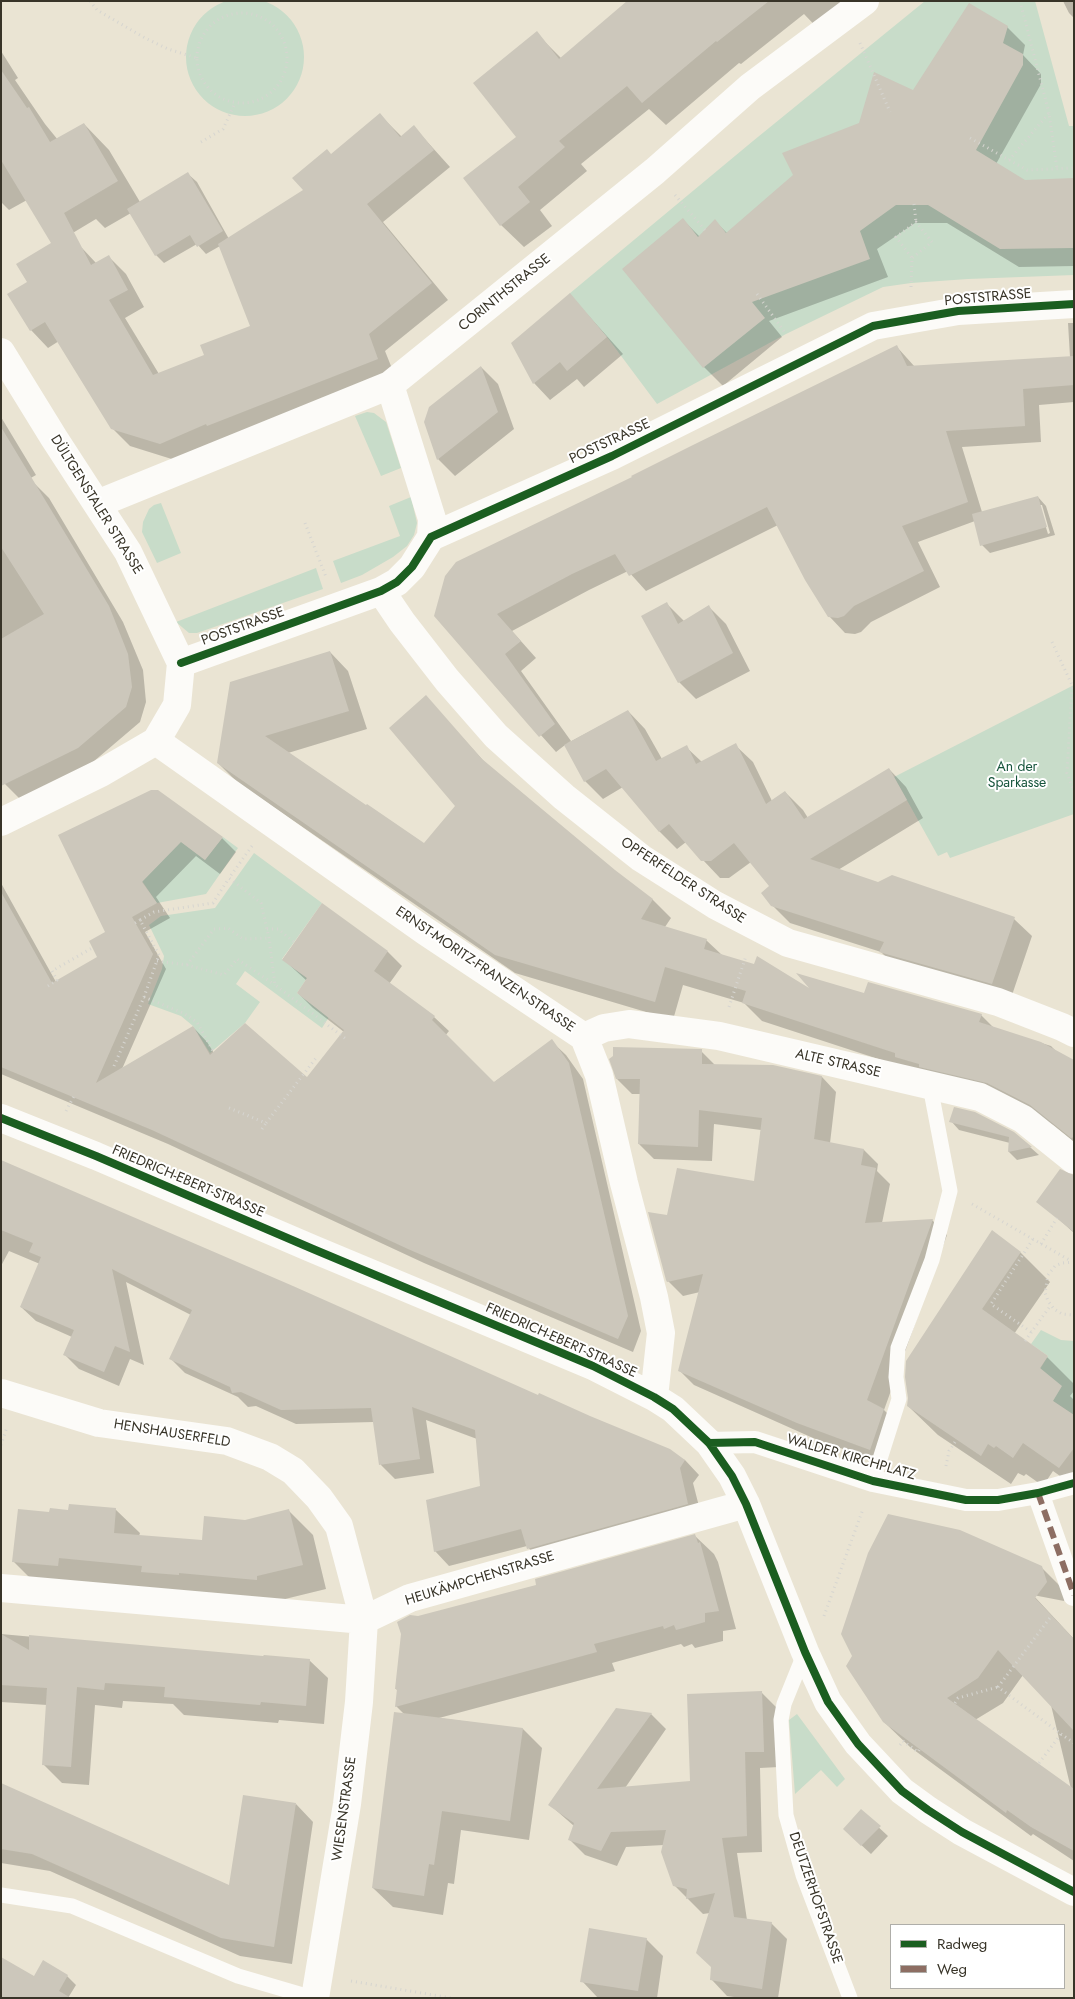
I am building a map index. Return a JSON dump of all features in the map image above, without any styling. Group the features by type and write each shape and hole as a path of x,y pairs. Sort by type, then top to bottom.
{"street":[{"name":"CORINTHSTRASSE","path":"97,504 390,385 655,171 750,87 856,8"},
{"name":"POSTSTRASSE","path":"182,663 381,591 397,582 412,567 431,537 612,456 874,326 958,312 1074,304"},
{"name":"DÜLTGENSTALER STRASSE","path":"1,352 128,552 182,663"},
{"path":"390,385 432,519 431,537"},
{"name":"OPFERFELDER STRASSE","path":"381,591 446,680 496,736 564,797 641,858 715,905 788,943 998,1002 1062,1027 1074,1034"},
{"path":"1,822 100,772 156,741 177,706 182,663"},
{"name":"ERNST-MORITZ-FRANZEN-STRASSE","path":"156,741 448,947 584,1037 599,1075 661,1333 654,1397"},
{"name":"ALTE STRASSE","path":"584,1037 604,1028 629,1024 719,1036 980,1097 1023,1119 1074,1160"},
{"name":"FRIEDRICH-EBERT-STRASSE","path":"1,1118 96,1156 593,1366 654,1397 685,1419 709,1443 732,1476 746,1504 805,1652 828,1702 858,1744 902,1792 962,1832 1074,1892"},
{"name":"HENSHAUSERFELD","path":"1,1393 99,1423 228,1441 270,1457 293,1471 319,1498 339,1526 364,1620"},
{"name":"WALDER KIRCHPLATZ","path":"709,1443 755,1442 873,1481 966,1500 998,1500 1038,1493 1074,1483"},
{"path":"1038,1493 1073,1593"},
{"name":"HEUKÄMPCHENSTRASSE","path":"364,1620 410,1598 746,1504"},
{"path":"1,1588 364,1620"},
{"name":"WIESENSTRASSE","path":"315,1990 347,1804 359,1702 364,1620"}],"lane":[{"name":"WALDER KIRCHPLATZ","path":"873,1481 899,1399 896,1377 898,1348 932,1260 950,1191 930,1086"},
{"name":"DEUTZERHOFSTRASSE","path":"805,1652 784,1704 781,1720 786,1815 803,1875 850,1998"},
{"path":"1,1895 72,1906 238,1976 315,1990"}],"path":[{"path":"90,1 98,10 145,38 168,49 197,58"},
{"path":"1020,1 1049,113 1057,169"},
{"path":"856,8 890,112"},
{"path":"252,14 271,23 278,31 284,40 288,58 287,69 279,84 271,93 250,103 235,103 221,98 205,84 201,77 197,58 198,46 205,32 216,22 226,15 252,14"},
{"path":"201,142 224,129 235,103"},
{"path":"1009,160 1049,113"},
{"path":"970,138 1027,170 1074,168"},
{"path":"655,171 705,230"},
{"path":"912,258 932,242 916,222 914,204"},
{"path":"909,320 912,258 896,238 916,222"},
{"path":"757,294 805,361"},
{"path":"305,524 338,606"},
{"path":"1052,642 1072,685 1067,773 1074,792"},
{"path":"135,923 154,912 213,903 269,821"},
{"path":"229,878 261,903 275,985"},
{"path":"114,1066 144,997 159,955 140,920"},
{"path":"719,1036 756,927"},
{"path":"187,965 214,929 228,928 243,938 268,938"},
{"path":"266,929 278,929 294,942"},
{"path":"48,986 57,980 52,971 92,948"},
{"path":"157,961 187,965 224,975 237,960 275,985 346,1039"},
{"path":"144,997 183,1013 197,1022 213,1050"},
{"path":"262,1129 316,1058"},
{"path":"229,1108 266,1123"},
{"path":"950,1191 1073,1261"},
{"path":"1041,1244 1056,1218"},
{"path":"1031,1332 991,1304 1033,1239"},
{"path":"1073,1261 1055,1266 1048,1275 1045,1283 1045,1292 1051,1305 1062,1314 1074,1315"},
{"path":"1025,1340 1051,1305"},
{"path":"955,1703 958,1698 998,1687 1073,1593"},
{"path":"998,1687 1074,1743"},
{"path":"1039,1763 1061,1734"},
{"path":"903,1741 918,1752 920,1748"},
{"path":"315,1990 451,1998"}],"green space":[{"path":"234,-1 256,-1 278,8 294,24 303,46 303,68 294,90 278,106 256,115 234,115 212,106 196,90 187,68 187,46 196,24 212,8"},
{"path":"925,1 1035,1 1069,126 1074,126 1074,275 968,279 883,287 786,334 657,404 607,337 569,294"},
{"path":"367,412 374,413 386,422 401,468 381,476 355,416"},
{"path":"411,497 417,523 414,535 407,546 393,557 362,575 341,583 333,561 400,536 389,506"},
{"path":"161,503 181,553 157,563 142,532 143,522 149,509"},
{"path":"316,568 323,589 197,633 189,633 176,622"},
{"name":"An der Sparkasse","path":"1074,685 1074,814 950,858 947,852 938,856 894,777"},
{"path":"223,837 238,848 206,894 157,903 142,881 180,841 205,860"},
{"path":"254,853 322,903 282,959 307,978 297,993 329,1017 322,1028 245,971 236,984 260,1002 245,1023 210,1053 193,1026 181,1016 148,1004 162,969 164,956 149,925 161,916 215,908"},
{"path":"1041,1330 1061,1340 1074,1341 1074,1415 1053,1401 1040,1369 1048,1356 1031,1344"},
{"path":"797,1714 845,1779 837,1787 821,1770 795,1794 789,1720"}],"building":[{"path":"627,1 769,1 716,41 642,103 627,86 559,141 565,147 518,187 530,202 500,226 463,178 516,137 473,83 537,31 559,59"},
{"path":"969,3 1008,26 1003,43 1023,54 1023,65 976,150 1025,180 1074,178 1074,248 1000,249 928,205 896,205 860,231 870,259 752,302 765,318 703,368 622,269 683,218 698,237 715,219 726,233 793,175 782,153 859,123 874,72 913,90"},
{"path":"1,70 27,108 29,107 50,142 84,123 118,181 64,213 91,265 109,255 128,290 109,300 153,375 204,355 200,345 250,326 218,244 303,190 292,178 327,149 331,154 380,113 400,137 414,125 434,150 367,204 432,283 369,334 378,359 207,426 206,424 160,444 111,429 45,322 30,331 7,294 27,282 16,264 51,243 1,160"},
{"path":"188,172 223,231 197,247 190,235 155,256 127,209"},
{"path":"570,293 607,337 567,371 560,362 533,384 511,343"},
{"path":"897,345 907,366 1074,356 1074,385 1023,389 1025,426 946,431 968,502 902,526 924,571 854,606 844,616 838,618 828,617 805,580 767,507 629,576 615,554 572,574 497,614 521,641 505,654 555,724 539,737 434,616 445,576 456,562"},
{"path":"481,366 498,412 437,460 424,422 429,407"},
{"path":"1,427 109,606 128,654 132,687 126,707 78,748 1,786 1,639 44,614 1,547"},
{"path":"1038,496 1047,527 980,546 972,514"},
{"path":"667,602 678,624 709,605 733,653 678,683 641,616"},
{"path":"330,651 349,711 265,736 424,843 455,806 389,728 426,695 482,759 615,870 653,899 641,919 707,939 704,949 754,964 757,956 809,988 796,973 864,993 868,982 982,1014 979,1022 1041,1042 1074,1060 1074,1137 1071,1138 1030,1105 987,1083 919,1067 919,1064 895,1057 895,1053 742,1003 746,991 665,967 655,1002 495,955 217,763 230,682"},
{"path":"628,710 656,761 687,745 696,764 736,743 766,804 785,791 804,819 889,768 907,800 810,859 878,882 892,875 1015,917 992,984 879,952 884,942 771,906 761,893 769,886 734,843 711,861 701,861 669,824 659,832 606,769 584,782 564,745"},
{"path":"151,790 158,790 223,837 205,860 181,842 142,882 157,903 132,917 153,954 96,1083 193,1026 210,1055 245,1023 307,1077 344,1030 297,993 307,978 282,960 322,903 388,951 374,971 435,1016 432,1020 494,1082 552,1039 569,1063 628,1316 618,1339 408,1249 152,1130 1,1067 1,892 52,983 97,957 89,941 105,932 58,835"},
{"path":"613,1047 702,1049 702,1064 773,1065 822,1076 814,1139 864,1149 861,1165 876,1168 865,1223 933,1219 867,1400 884,1409 870,1450 797,1423 678,1371 703,1274 667,1282 648,1212 667,1215 677,1168 754,1181 762,1118 699,1110 698,1147 638,1144 640,1079 616,1079 609,1059 613,1056"},
{"path":"954,1107 975,1112 1014,1132 1032,1147 1008,1152 1009,1137 949,1122"},
{"path":"1,1160 293,1286 538,1395 539,1393 670,1449 685,1460 680,1468 688,1504 527,1549 521,1529 434,1552 426,1500 480,1486 475,1430 412,1407 420,1459 379,1465 371,1408 281,1410 241,1392 232,1393 230,1387 169,1359 192,1310 112,1269 130,1352 115,1346 104,1372 63,1355 74,1330 20,1307 41,1257 29,1252 33,1243 1,1230"},
{"path":"1060,1169 1074,1175 1074,1232 1036,1202"},
{"path":"992,1230 1021,1252 982,1309 1048,1356 1040,1368 1062,1386 1053,1401 1074,1415 1074,1448 1059,1468 1023,1443 1013,1458 996,1446 994,1448 988,1444 981,1456 907,1406 906,1361"},
{"path":"69,1504 116,1508 114,1533 202,1540 204,1516 245,1520 289,1509 303,1565 257,1576 257,1580 179,1573 179,1575 141,1572 142,1566 59,1558 58,1566 12,1562 18,1509 49,1512 50,1508 68,1510"},
{"path":"888,1514 960,1530 1042,1566 1047,1582 1035,1598 1074,1639 1074,1731 998,1650 978,1678 947,1698 1074,1789 1074,1851 1031,1827 1007,1810 1006,1813 883,1722 846,1666 852,1656 841,1634 868,1553"},
{"path":"695,1534 698,1543 700,1542 719,1611 705,1613 705,1622 676,1630 674,1625 664,1629 663,1626 594,1644 597,1652 395,1707 401,1634 397,1622 410,1615 418,1616 536,1585 535,1579"},
{"path":"1,1634 29,1650 29,1635 310,1659 306,1706 261,1702 260,1705 164,1697 165,1687 105,1683 104,1690 77,1687 71,1767 42,1765 47,1688 1,1685"},
{"path":"762,1691 764,1752 745,1752 747,1836 722,1838 734,1917 772,1922 762,1989 710,1980 711,1967 696,1953 715,1893 686,1899 687,1889 673,1886 661,1852 666,1830 611,1832 601,1851 568,1840 574,1823 548,1805 616,1708 652,1713 597,1789 690,1781 687,1694"},
{"path":"394,1712 523,1728 510,1821 442,1811 434,1865 429,1864 424,1896 372,1888"},
{"path":"1,1783 229,1885 243,1795 296,1803 274,1947 221,1938 32,1854 1,1849"},
{"path":"861,1809 881,1826 861,1846 843,1829"},
{"path":"589,1928 647,1938 638,1991 580,1982"},
{"path":"1,1957 34,1976 43,1960 68,1975 59,1991 71,1998 1,1998"}],"marked path":[{"path":"1038,1493 1074,1595"}],"cycle path":[{"path":"181,663 381,591 397,582 412,567 431,537 612,456 873,326 958,311 1074,304"},
{"path":"1,1118 96,1156 593,1366 654,1397 673,1409 709,1443 732,1476 746,1504 805,1652 828,1702 858,1744 902,1791 928,1810 962,1832 1074,1892"},
{"path":"709,1443 755,1442 873,1481 966,1500 998,1500 1038,1493 1074,1483"}]}
